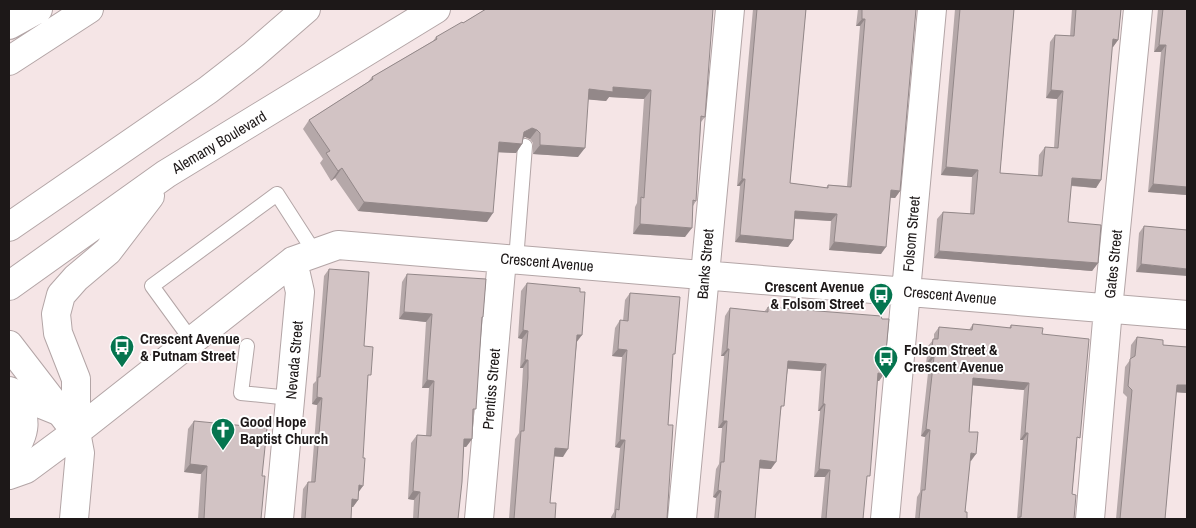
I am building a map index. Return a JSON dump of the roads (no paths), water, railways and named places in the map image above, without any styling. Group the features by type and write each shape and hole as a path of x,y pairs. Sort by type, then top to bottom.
{"main road":[{"path":"9,25 38,9"},
{"path":"9,60 88,9"},
{"path":"9,227 208,90 253,55 306,9"},
{"name":"Alemany Boulevard","path":"9,286 166,174 436,9"},
{"name":"Banks Street","path":"682,519 730,9"},
{"name":"Folsom Street","path":"885,519 932,9"},
{"name":"Gates Street","path":"1090,519 1108,308 1138,9"},
{"path":"69,422 76,379 58,333 56,314 61,295 76,278 108,251 166,174"},
{"name":"Crescent Avenue","path":"9,475 26,469 69,422 192,341 304,257 338,245 1187,315"},
{"name":"Nevada Street","path":"279,519 304,257"},
{"name":"Prentiss Street","path":"479,519 509,259"},
{"path":"9,345 69,422 80,453 74,519"},
{"path":"10,391 69,422"},
{"path":"9,458 20,441 23,432 19,403 10,391"}],"lane":[{"path":"509,259 525,146"},
{"path":"192,341 152,286 278,194 304,257"},
{"path":"248,346 241,393 290,398"}],"place":[{"name":"Crescent Avenue & Folsom Street","path":"881,316"},
{"name":"Crescent Avenue & Putnam Street","path":"122,368"},
{"name":"Folsom Street & Crescent Avenue","path":"886,379"},
{"name":"Good Hope Baptist Church","path":"223,451"}]}
